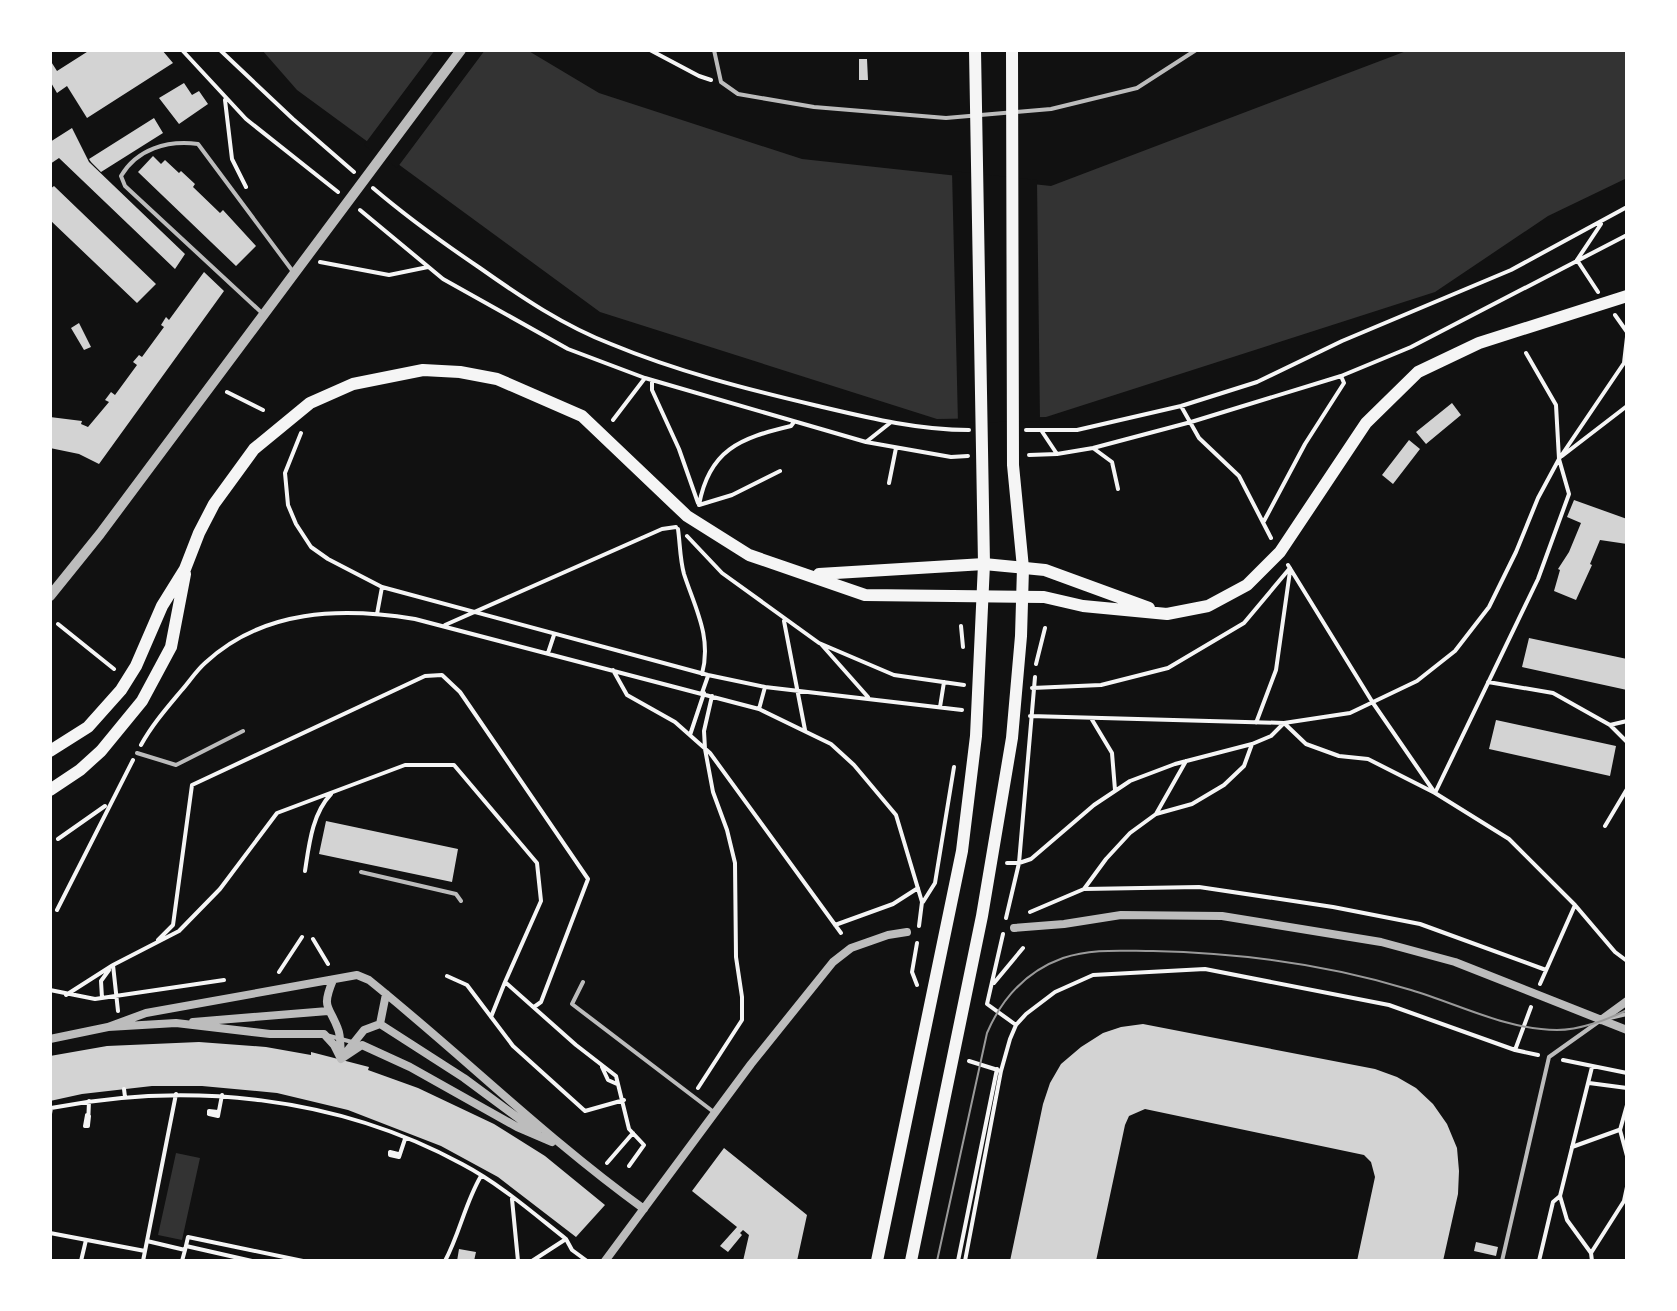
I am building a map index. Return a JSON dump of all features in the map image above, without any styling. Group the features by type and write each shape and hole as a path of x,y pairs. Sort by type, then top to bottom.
{"main road":[{"path":"877,1261 962,851 976,736 984,564 975,50"},
{"path":"911,1261 982,916 1012,738 1019,662 1023,568 1013,465 1012,50"},
{"path":"50,751 88,727 121,690 136,666 162,606 185,569 199,533 232,475 254,449 290,417 336,389 423,370 460,372 497,379 582,416 687,516 749,555 865,595 1044,597 1083,606 1167,614 1208,606 1247,585 1280,552 1366,423 1418,372 1479,343 1627,296"},
{"path":"812,575 984,564 1023,568 1062,575 1167,614"},
{"path":"50,790 101,751 142,701 171,647 185,569"}],"street":[{"path":"52,590 264,315 461,50"},
{"path":"1014,928 1121,915 1222,916 1381,942 1455,962 1627,1030"},
{"path":"605,1261 833,962 851,948 907,932"},
{"path":"108,1027 146,1013 357,975 369,980 445,1041 567,1151 644,1209"},
{"path":"333,980 327,994 328,1011 339,1030 341,1059"},
{"path":"380,1024 386,994"},
{"path":"1601,1020 1627,1001"},
{"path":"50,1039 108,1027 328,1011"},
{"path":"176,1023 270,1034 324,1034 341,1059"},
{"path":"341,1059 351,1042 364,1030 380,1024"},
{"path":"380,1024 464,1078 567,1151"},
{"path":"341,1059 362,1045 410,1067 517,1127 547,1139"}],"lane":[{"path":"714,50 721,82 738,94 814,107 946,118 1051,109 1137,88 1196,50"},
{"path":"264,315 125,186 121,176 128,164 158,145 179,141 198,144 294,274"},
{"path":"137,753 176,765 243,731"},
{"path":"361,872 456,894 461,901"},
{"path":"583,982 572,1004 715,1113"},
{"path":"1502,1261 1549,1057 1601,1020 1627,1014"},
{"path":"324,1034 362,1045"}],"path":[{"path":"182,50 246,119 340,194"},
{"path":"220,50 360,177"},
{"path":"650,50 699,76 721,82"},
{"path":"225,97 229,161 250,194"},
{"path":"371,186 404,214 531,304 609,344 705,377 891,422 937,430 982,430"},
{"path":"306,257 330,265 389,275 428,267 351,203"},
{"path":"1026,430 1077,430 1181,406 1257,382 1342,341 1511,270 1627,207"},
{"path":"1602,222 1577,260 1627,235"},
{"path":"1438,332 1444,340"},
{"path":"1027,716 1284,723 1350,713 1417,681 1455,651 1474,630 1503,580 1538,498 1559,459 1624,363 1627,337"},
{"path":"1435,793 1538,579 1569,494 1559,459 1556,405 1526,353"},
{"path":"1264,521 1305,444 1344,383 1341,376"},
{"path":"613,420 645,378"},
{"path":"652,380 652,390 679,449 699,505"},
{"path":"227,392 263,410"},
{"path":"1181,406 1199,438 1239,476 1280,552 1373,703 1435,793"},
{"path":"1559,459 1627,406"},
{"path":"699,505 706,475 721,456 744,441 791,426 794,422"},
{"path":"866,442 891,422"},
{"path":"1041,430 1057,454"},
{"path":"301,433 285,473 288,505 296,524 311,547 319,553 382,587 554,635 765,687 965,711"},
{"path":"889,483 896,448"},
{"path":"1093,448 1112,462 1118,489"},
{"path":"699,505 732,495 780,471"},
{"path":"442,626 662,529 678,526 683,570 702,620 706,644 703,693 690,735"},
{"path":"1256,723 1276,670 1290,568"},
{"path":"377,614 382,587"},
{"path":"57,910 108,804 152,725 205,663 243,635 286,620 331,611 377,614 442,626 712,695 759,709 831,744 854,765 896,815 922,902 912,972"},
{"path":"784,619 805,731"},
{"path":"58,624 114,669"},
{"path":"1006,919 1019,863 1036,664 1045,628"},
{"path":"548,653 554,635"},
{"path":"819,643 870,699"},
{"path":"613,670 627,695 675,722 705,749 841,933"},
{"path":"152,946 173,925 192,785 425,676 442,675 460,692 588,879 541,1002 534,1007"},
{"path":"940,708 944,682"},
{"path":"1488,682 1553,693 1610,725 1627,742"},
{"path":"759,709 765,687"},
{"path":"703,1097 698,1088 742,1020 736,942 735,863 713,792 705,749 704,731 712,695"},
{"path":"1091,718 1112,753 1115,790"},
{"path":"1610,725 1627,721"},
{"path":"1284,723 1306,744 1339,756 1368,759 1435,793 1509,839 1627,961"},
{"path":"1006,863 1019,863 1039,853 1130,781 1186,761 1252,744 1271,736 1284,723"},
{"path":"1084,889 1130,833 1156,814 1192,804 1224,785 1244,766 1252,744"},
{"path":"1156,814 1186,761"},
{"path":"66,995 113,965 179,931 220,889 277,813 405,765 454,765 537,863 541,901 491,1017"},
{"path":"922,902 935,883 955,765"},
{"path":"1605,826 1627,789"},
{"path":"305,871 313,829 324,801 332,792"},
{"path":"58,839 108,804"},
{"path":"1027,913 1084,889 1199,887 1333,907 1420,924 1546,970"},
{"path":"835,925 893,904 918,888"},
{"path":"1515,1050 1575,905"},
{"path":"1003,933 987,1004 1016,1025"},
{"path":"279,972 302,937"},
{"path":"313,939 328,964"},
{"path":"993,984 1023,948"},
{"path":"113,965 118,1012"},
{"path":"102,998 101,981 113,965"},
{"path":"958,1261 999,1070 1016,1025 1055,992 1093,975 1205,969 1389,1005 1515,1050 1627,1073"},
{"path":"447,976 467,985 513,1046 585,1111 624,1100"},
{"path":"50,990 66,995 102,998 224,980"},
{"path":"505,982 616,1076 629,1129 644,1145 629,1166"},
{"path":"1592,1067 1560,1196 1567,1220 1591,1253 1592,1261"},
{"path":"965,1261 999,1070"},
{"path":"1589,1083 1627,1088"},
{"path":"124,1089 125,1097"},
{"path":"143,1261 176,1094"},
{"path":"50,1114 51,1108 89,1101 176,1094 222,1095 327,1113 405,1139 463,1164 512,1196 566,1239 572,1250 587,1261"},
{"path":"217,1113 209,1114 217,1115 218,1112 209,1111 209,1114 218,1116 222,1095"},
{"path":"87,1116 88,1125 87,1115 85,1126 88,1126 90,1111 89,1101"},
{"path":"1627,1105 1620,1130 1627,1156"},
{"path":"1572,1147 1620,1130"},
{"path":"607,1163 633,1133"},
{"path":"397,1154 391,1155 398,1154 390,1152 390,1155 399,1157 405,1139"},
{"path":"445,1261 457,1238 469,1196 481,1176"},
{"path":"1591,1253 1624,1201 1627,1187"},
{"path":"512,1196 518,1261"},
{"path":"1539,1261 1553,1202 1560,1196"},
{"path":"50,1233 145,1251"},
{"path":"182,1261 188,1237 303,1261"},
{"path":"532,1261 566,1239"},
{"path":"81,1261 86,1240"},
{"path":"147,1241 252,1261"}],"shaded area":[{"path":"262,50 527,50 599,93 802,159 1051,186 1409,50 1627,50 1627,178 1548,216 1435,292 1046,417 937,419 600,312 297,90"},
{"path":"176,1153 200,1158 182,1240 158,1235"}],"pier":[{"path":"435,50 485,50 397,168 364,145"},
{"path":"952,171 1037,180 1040,421 958,423"}],"building":[{"path":"90,50 162,50 173,63 87,118 67,86 57,93 50,81 50,60 57,71"},
{"path":"859,59 867,59 868,80 859,80"},
{"path":"184,83 192,95 199,91 208,104 179,124 159,98"},
{"path":"154,118 163,133 101,172 89,159"},
{"path":"72,128 89,162 185,254 175,269 59,158 50,164 50,142"},
{"path":"153,156 161,164 165,160 179,173 181,171 195,184 193,187 220,213 223,210 256,246 236,266 138,172"},
{"path":"54,186 156,284 137,303 50,220 50,189"},
{"path":"204,272 224,291 99,464 79,454 50,448 50,417 82,421 81,424 88,427 109,402 105,400 111,392 115,395 137,365 133,362 139,355 142,357 164,327 161,325 166,317 169,320"},
{"path":"79,323 91,347 84,350 71,328"},
{"path":"1452,403 1461,415 1426,444 1416,432"},
{"path":"1409,440 1420,449 1393,484 1382,475"},
{"path":"1574,500 1627,519 1627,544 1600,540 1576,600 1554,591 1558,569 1581,523 1567,517"},
{"path":"1529,638 1627,659 1627,690 1522,667"},
{"path":"1496,720 1616,746 1610,776 1489,749"},
{"path":"326,821 458,849 452,882 319,854"},
{"path":"1143,1024 1375,1069 1416,1088 1433,1104 1447,1124 1457,1148 1458,1194 1443,1261 1357,1261 1375,1177 1371,1162 1364,1155 1145,1109 1129,1116 1125,1125 1096,1261 1010,1261 1050,1083 1061,1064 1103,1033"},
{"path":"199,1042 266,1047 311,1055 311,1052 369,1067 368,1070 418,1088 494,1124 545,1156 605,1205 576,1237 498,1177 441,1146 348,1110 277,1093 202,1086 152,1086 50,1101 50,1056 107,1046"},
{"path":"724,1148 807,1215 797,1261 743,1261 749,1235 743,1230 728,1252 720,1246 737,1227 692,1191"},
{"path":"1476,1242 1498,1247 1496,1256 1474,1251"},
{"path":"459,1249 476,1252 474,1261 457,1261"}],"tram line":[{"path":"937,1261 987,1033 1000,1008 1017,987 1038,970 1063,958 1096,951 1153,951 1219,954 1284,962 1379,981 1501,1021 1538,1029 1574,1028 1627,1010"}]}
